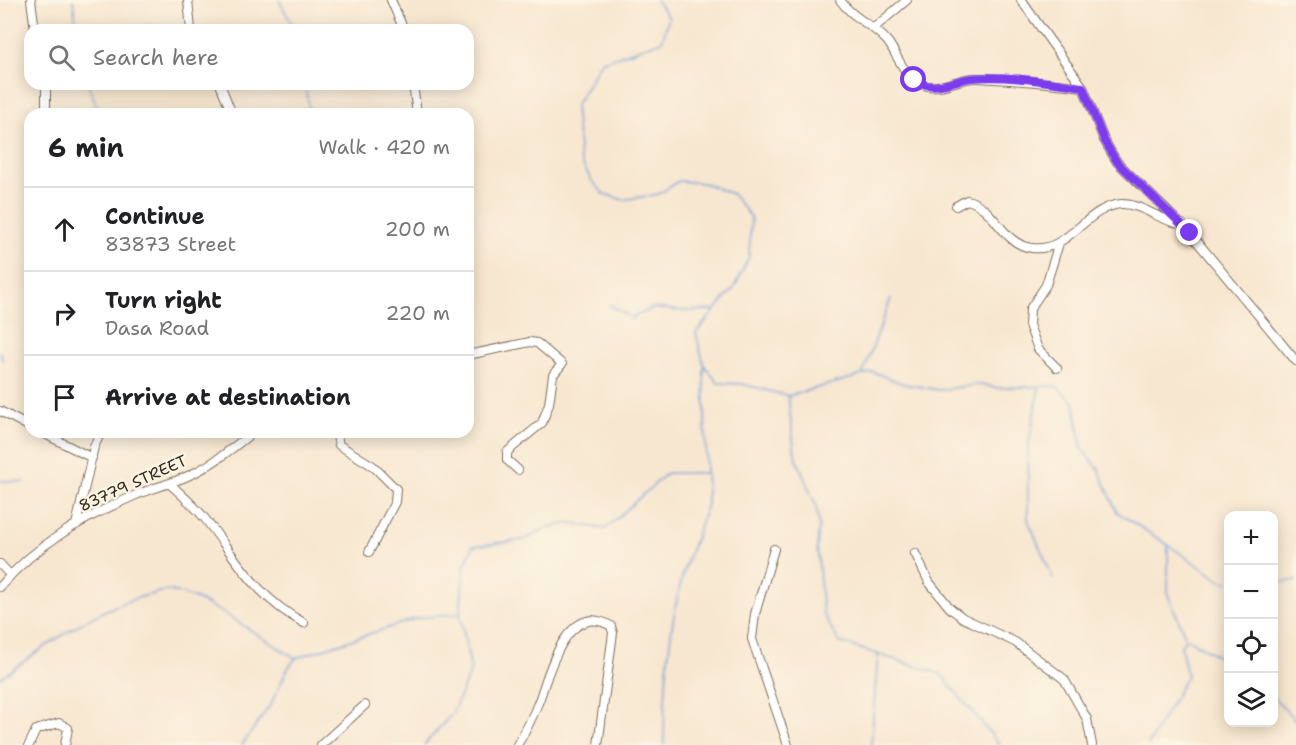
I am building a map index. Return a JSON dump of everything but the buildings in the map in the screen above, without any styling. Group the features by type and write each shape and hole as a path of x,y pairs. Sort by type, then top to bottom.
{"street":[{"path":"31,0 34,24"},
{"path":"188,0 191,24"},
{"path":"391,0 401,24"},
{"path":"840,0 853,15 874,28 888,42 909,75 920,84 944,85 973,78 1013,78 1083,87"},
{"path":"874,28 907,0"},
{"path":"1021,0 1083,87 1104,140 1117,162 1182,225 1296,361"},
{"path":"46,90 46,108"},
{"path":"222,90 230,108"},
{"path":"414,90 416,108"},
{"path":"956,206 967,200 979,204 1011,240 1019,245 1048,248 1059,243 1089,220 1119,204 1131,205 1169,223 1182,225"},
{"path":"1057,368 1038,349 1029,325 1030,309 1046,285 1059,243"},
{"path":"474,354 530,342 537,343 562,364 553,375 549,404 542,423 507,453 507,460 518,470"},
{"path":"0,411 24,424"},
{"path":"52,438 92,458"},
{"path":"76,525 99,438"},
{"name":"83779 STREET","path":"0,587 29,555 76,525 122,501 170,484 216,461 245,438"},
{"path":"337,438 339,445 372,466 396,489 395,502 369,552"},
{"path":"170,484 202,515 264,595 283,612 303,623"},
{"path":"774,549 755,615 752,639 788,745"},
{"path":"915,553 929,582 950,608 963,618 1015,642 1064,679 1088,722 1092,745"},
{"path":"0,564 10,575"},
{"path":"517,745 539,699 546,673 567,635 580,624 600,622 611,626 613,633 598,745"},
{"path":"321,745 365,705"},
{"path":"29,745 36,730 59,723 68,728 65,745"}],"waterway":[{"path":"73,0 76,24"},
{"path":"279,0 292,24"},
{"path":"656,0 669,18 662,41 601,62 575,106 580,160 592,181 604,194 623,200 659,194 679,181 704,183 732,194 751,217 749,257 734,288 696,333 704,365 718,383 742,384 788,396 873,372 904,384 939,390 974,385 994,388 1056,386 1074,402 1082,449 1098,468 1117,512 1168,545 1168,595 1186,638 1181,646 1187,676 1148,745"},
{"path":"90,90 98,108"},
{"path":"306,90 309,108"},
{"path":"863,373 891,298"},
{"path":"610,305 632,318 653,308 682,311 714,310"},
{"path":"0,352 2,360"},
{"path":"664,745 666,678 675,607 686,565 707,503 704,368"},
{"path":"1039,388 1028,448 1028,520 1053,578"},
{"path":"788,396 795,455 816,506 819,524 817,547 823,614 839,642 941,674 1000,745"},
{"path":"424,745 452,714 471,670 460,614 464,567 473,546 524,540 546,528 570,523 605,529 667,473 707,473"},
{"path":"0,481 25,482"},
{"path":"1168,545 1224,581"},
{"path":"1278,582 1296,581"},
{"path":"0,678 92,617 132,600 166,591 186,595 218,610 296,658 418,618 460,614"},
{"path":"1188,639 1224,660"},
{"path":"871,745 878,654"},
{"path":"242,745 271,704 288,668 296,658"},
{"path":"1278,702 1296,721"}],"route":[{"path":"914,80 920,84 944,85 973,78 1013,78 1083,87 1108,149 1117,162 1190,233"}]}
